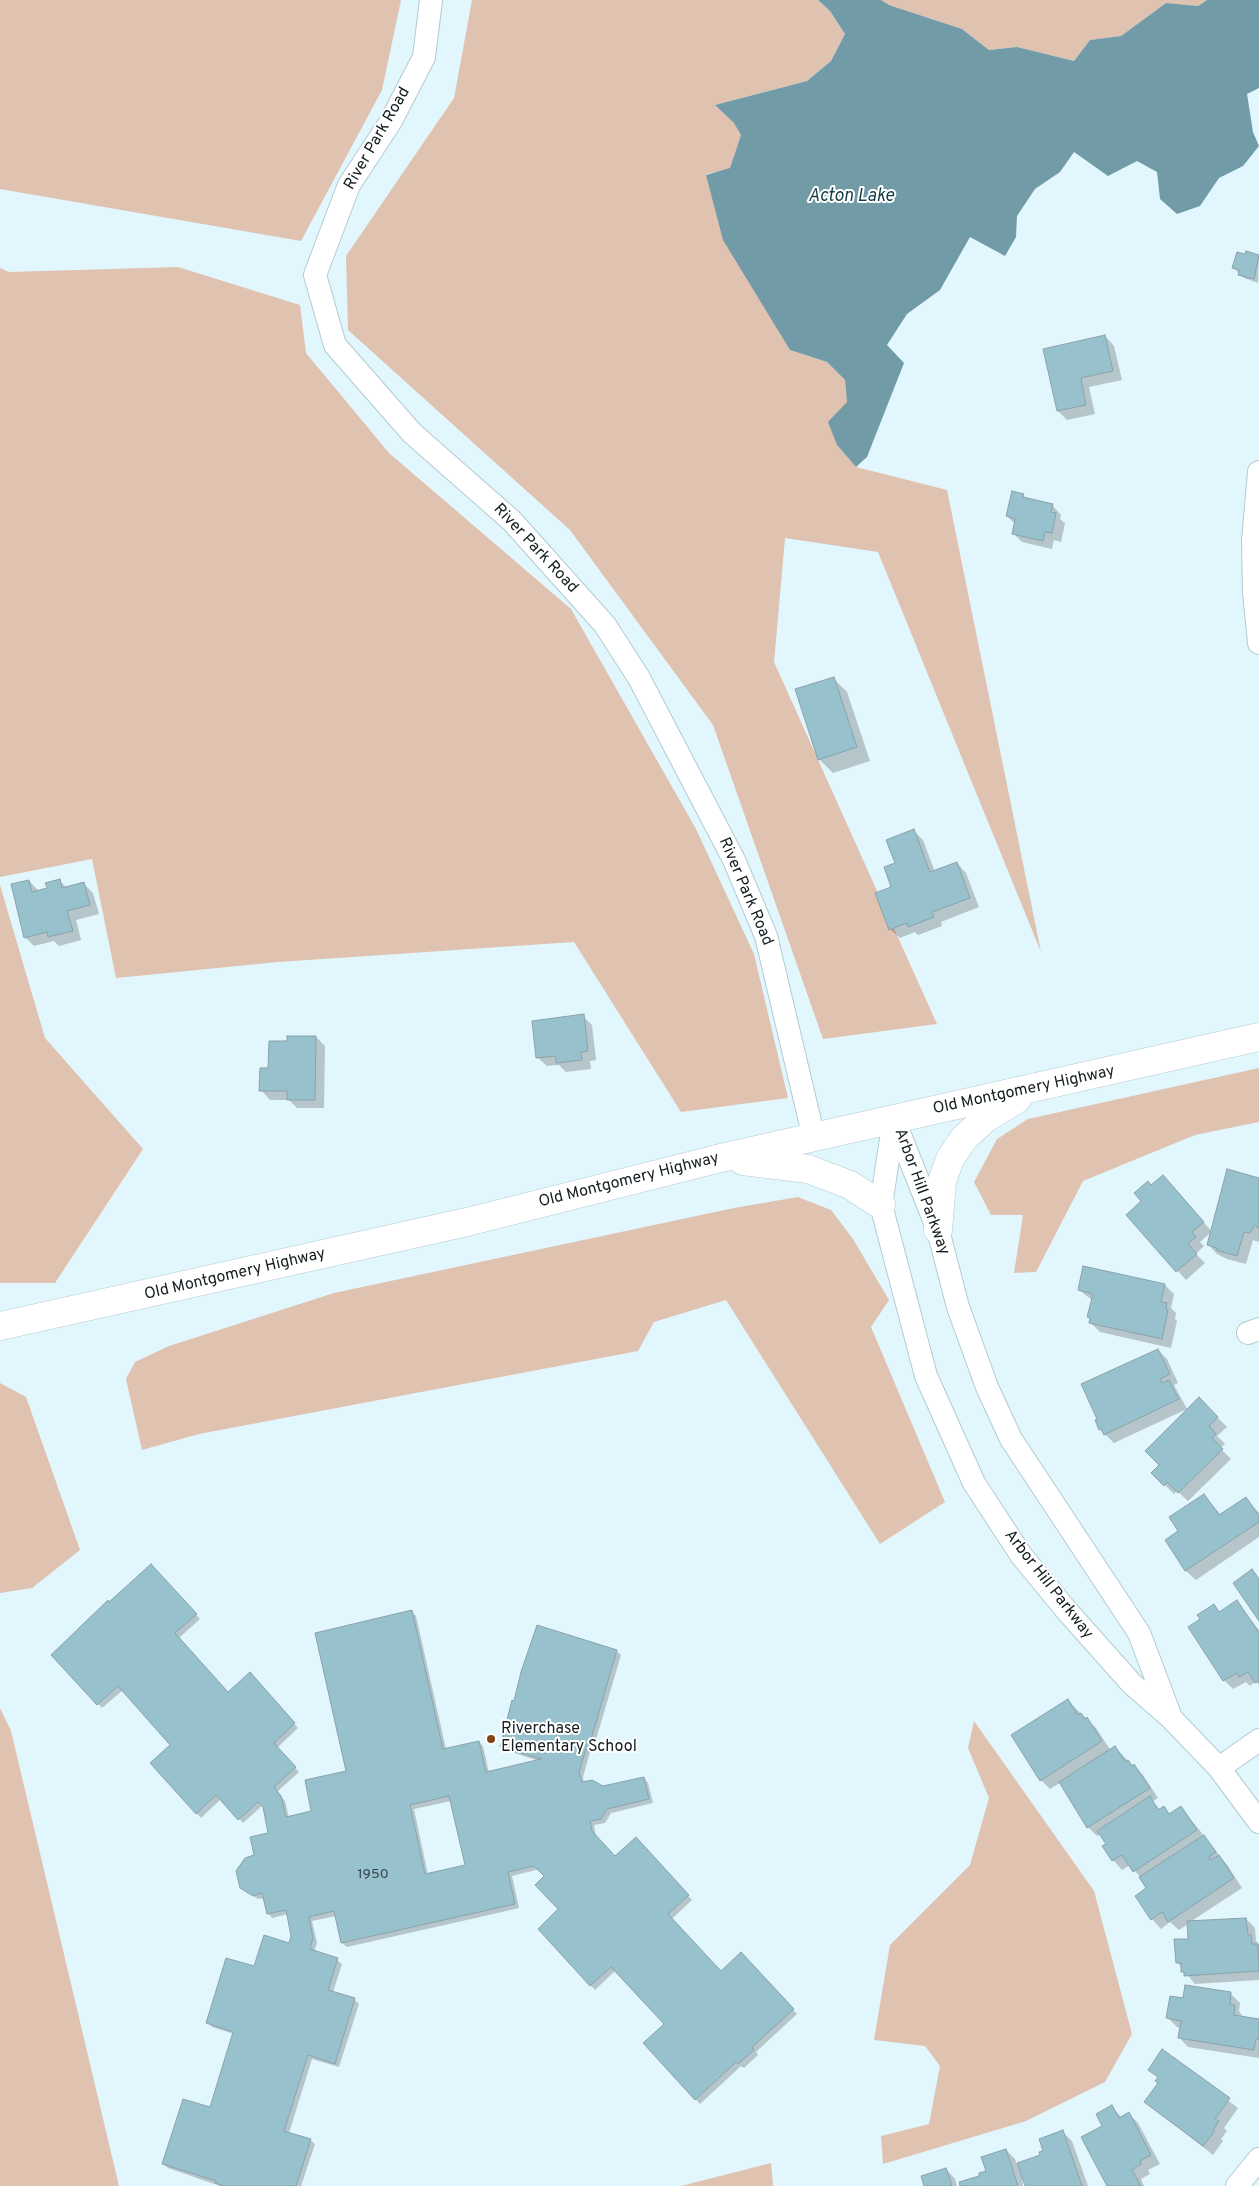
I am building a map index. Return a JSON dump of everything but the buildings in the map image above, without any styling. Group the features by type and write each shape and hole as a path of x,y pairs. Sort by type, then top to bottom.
{"street":[{"name":"River Park Road","path":"430,0 424,57 391,121 349,185 315,275 335,345 412,433 512,521 605,625 639,678 734,860 766,936 814,1138"},
{"path":"1259,472 1253,541 1254,592 1259,643"},
{"name":"Old Montgomery Highway","path":"0,1326 458,1224 721,1158 1259,1037"},
{"path":"938,1230 942,1182 950,1159 959,1145 986,1118 1032,1089"},
{"name":"Arbor Hill Parkway","path":"894,1119 881,1204 926,1376 974,1483 1020,1555 1072,1618 1132,1684 1170,1717 1219,1768 1259,1822"},
{"name":"Arbor Hill Parkway","path":"894,1119 938,1230 958,1307 987,1386 1011,1439 1139,1633 1170,1717"},
{"path":"721,1158 808,1169 850,1185 881,1204"},
{"path":"1219,1768 1259,1740"},
{"path":"1237,2186 1259,2158"}],"shaded area":[{"path":"0,0 401,0 382,90 301,241 0,189"},
{"path":"472,0 818,0 830,11 845,34 831,61 807,81 715,105 735,123 741,135 730,169 706,174 790,350 827,362 845,380 847,402 837,445 856,467 947,490 1041,952 878,552 785,538 774,662 937,1024 823,1039 713,725 570,530 348,330 346,256 454,98"},
{"path":"881,0 1207,0 1198,6 1166,3 1121,36 1090,40 1074,61 1017,47 989,50 962,29 889,5"},
{"path":"178,267 300,305 306,353 389,453 571,609 696,829 754,954 788,1098 681,1112 574,942 278,962 116,978 92,859 0,877 0,268 9,272"},
{"path":"0,885 45,1038 143,1149 55,1283 0,1283"},
{"path":"1259,1068 1259,1122 1195,1135 1083,1181 1036,1272 1014,1273 1023,1215 991,1215 974,1182 997,1139 1028,1119"},
{"path":"798,1197 831,1210 853,1239 889,1300 871,1327 945,1502 880,1544 726,1300 654,1322 638,1351 199,1434 142,1450 126,1379 135,1362 169,1346 334,1293 734,1208"},
{"path":"0,1383 26,1397 80,1550 32,1588 0,1593"},
{"path":"0,1708 11,1731 119,2186 0,2186"},
{"path":"974,1721 1094,1891 1132,2034 1105,2082 1026,2121 883,2164 881,2136 929,2124 940,2066 925,2046 874,2040 890,1945 970,1865 989,1798 968,1748"},
{"path":"771,2163 773,2186 681,2186"}],"water":[{"name":"Acton Lake","path":"818,0 881,0 889,5 962,29 989,50 1017,47 1074,61 1090,40 1121,36 1166,3 1198,6 1207,0 1259,0 1259,88 1247,94 1253,132 1259,146 1243,166 1219,178 1200,206 1177,214 1160,199 1157,172 1137,161 1108,176 1074,152 1060,172 1035,189 1017,216 1016,237 1005,256 970,237 940,290 907,314 887,345 904,363 867,457 856,467 837,445 828,422 847,402 845,380 827,362 790,350 723,240 706,175 730,168 741,135 734,123 715,105 807,81 831,61 845,34 830,11"}],"place":[{"name":"Riverchase Elementary School","path":"491,1739"}]}
